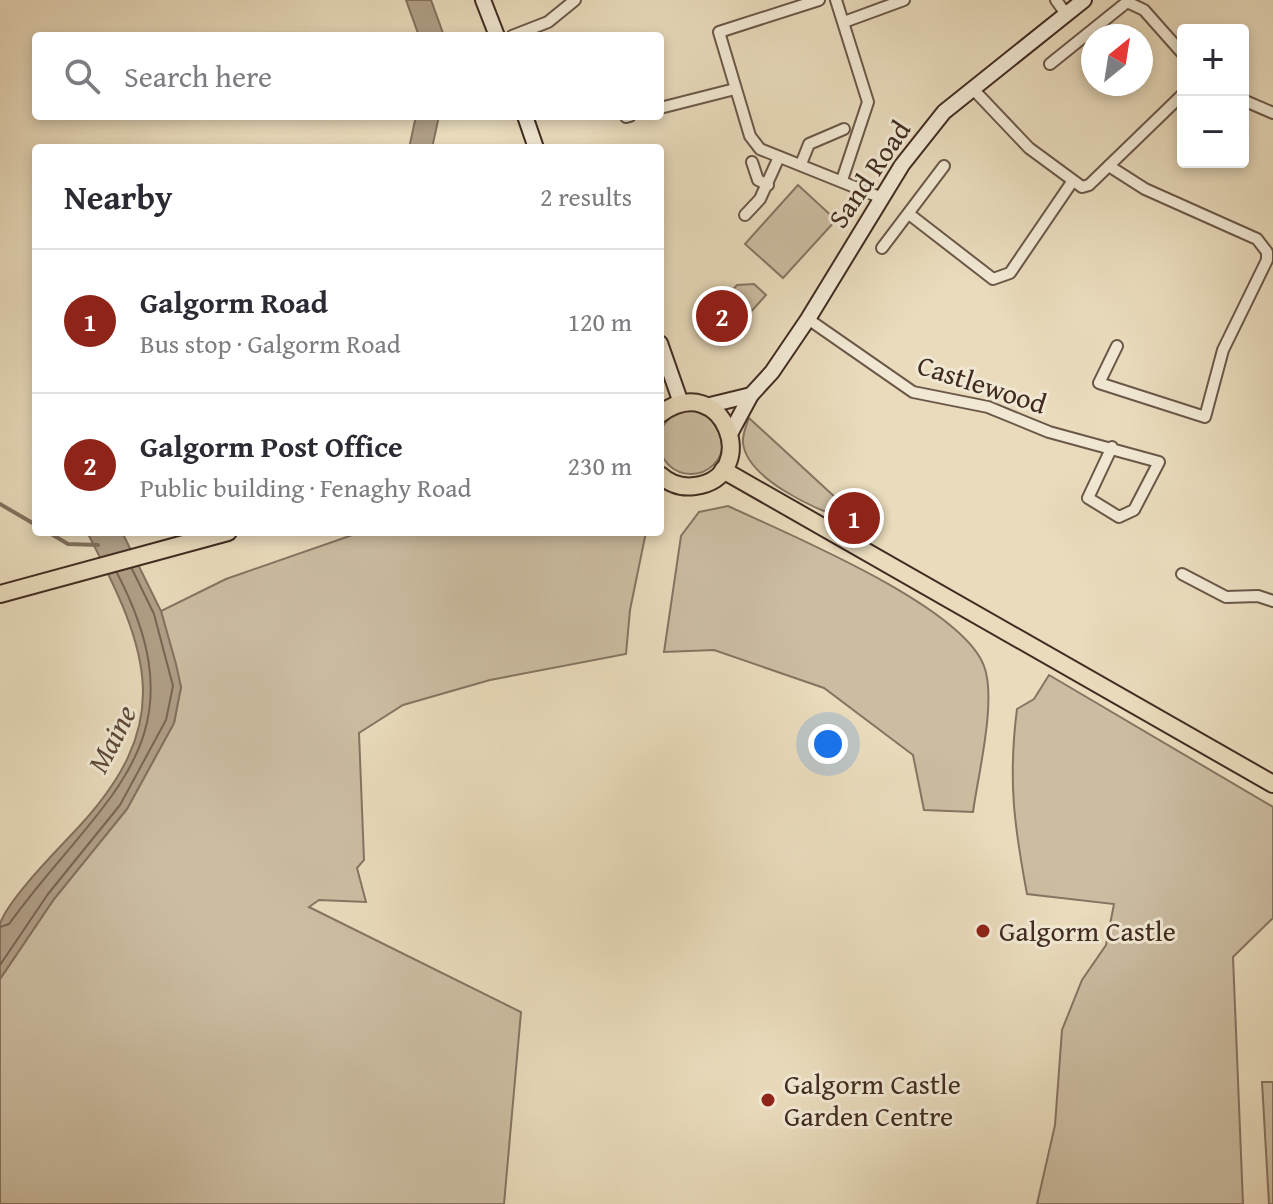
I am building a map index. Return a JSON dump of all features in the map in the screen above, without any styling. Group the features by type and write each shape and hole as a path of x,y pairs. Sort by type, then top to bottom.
{"main road":[{"path":"664,412 681,403 706,406 725,422 730,434 729,459 714,480 688,487 675,485 664,478"},
{"path":"723,470 1273,784"},
{"path":"0,594 213,536"}],"street":[{"path":"483,0 495,32"},
{"path":"522,32 548,22 575,0"},
{"path":"819,0 719,32 735,89 753,144 882,198"},
{"path":"836,0 868,102 842,180"},
{"path":"844,22 904,0"},
{"path":"1056,0 1066,14"},
{"name":"Sand Road","path":"730,434 751,395 772,372 808,319 902,165 944,112 1084,0"},
{"path":"1050,64 1127,2 1144,10 1177,47"},
{"path":"972,88 1029,148 1072,182 1089,185 1181,96"},
{"path":"664,107 735,89"},
{"path":"1249,103 1273,113"},
{"path":"526,120 535,144"},
{"path":"801,164 809,144 844,129"},
{"path":"745,215 768,185 779,157"},
{"path":"752,162 758,180 768,185"},
{"path":"882,248 944,166"},
{"path":"1109,166 1145,189 1257,239 1267,252 1261,272 1223,350 1205,417 1099,383 1117,346"},
{"path":"909,214 993,279 1010,273 1072,182"},
{"name":"Castlewood","path":"808,319 913,392 988,407 1049,432 1112,447 1159,462 1134,510 1119,517 1088,498 1112,447"},
{"path":"664,354 681,403"},
{"path":"706,406 751,395"},
{"path":"1182,574 1226,597 1258,596 1273,601"}],"shaded area":[{"path":"798,185 836,220 783,278 745,244"},
{"path":"754,284 766,295 748,315 728,295 737,285"},
{"path":"691,410 709,416 722,436 722,448 717,460 703,471 691,474 679,471 664,458 664,426 679,413"},
{"path":"749,418 849,510 845,519 784,491 756,469 743,443"},
{"path":"728,506 830,553 909,596 969,643 984,666 988,698 988,717 973,812 924,810 913,755 824,688 714,650 664,652 681,536 699,512"},
{"path":"350,536 645,536 630,610 626,654 490,680 403,705 359,733 364,860 357,868 366,902 319,900 309,907 521,1012 504,1204 0,1204 0,979 54,899 127,809 174,723 181,687 161,611 226,579"},
{"path":"1049,675 1273,807 1273,918 1233,957 1243,1204 1037,1204 1055,1125 1062,1030 1082,980 1106,945 1114,904 1027,894 1014,802 1014,734 1017,709 1034,699"},
{"path":"1262,1082 1273,1082 1273,1204 1269,1204"}],"water":[{"path":"406,0 431,0 443,32 418,32"},
{"path":"415,120 438,120 433,144 410,144"},
{"path":"89,536 124,536 161,611 181,687 174,723 127,809 54,899 0,979 0,924 4,914 32,877 106,794 128,757 140,722 143,687 138,652 109,575"}],"waterway":[{"path":"0,504 32,523"},
{"path":"55,536 68,544 98,545"}],"place":[{"name":"Galgorm Post Office","path":"722,316"},
{"name":"Galgorm Road","path":"854,518"},
{"name":"Galgorm Castle","path":"983,931"},
{"name":"Galgorm Castle Garden Centre","path":"768,1100"}],"water label":[{"name":"Maine","path":"112,739"}]}
